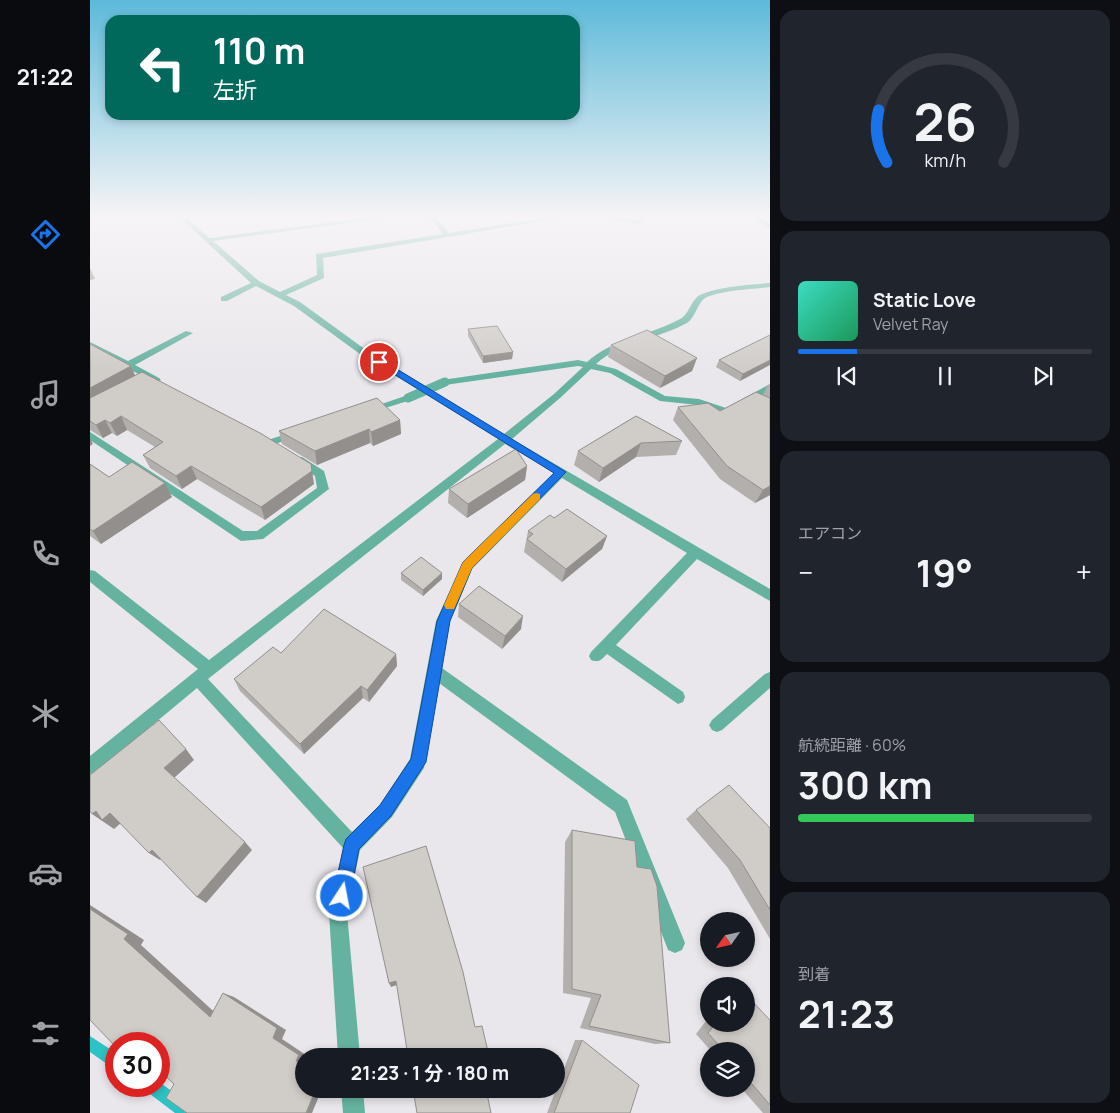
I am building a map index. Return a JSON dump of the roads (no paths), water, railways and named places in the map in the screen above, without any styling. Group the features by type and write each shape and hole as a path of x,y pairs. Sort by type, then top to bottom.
{"street":[{"path":"239,268 256,283 297,304 363,352 560,472 770,596"},
{"path":"279,296 321,276 320,268"},
{"path":"224,299 256,283"},
{"path":"90,766 505,439 557,396 590,365 609,352 686,320 696,303 703,296 722,291 770,285"},
{"path":"128,365 189,333"},
{"path":"90,344 128,365 147,380 169,388"},
{"path":"362,412 408,398 444,382 578,363 613,371 663,399 699,402 728,412 770,387"},
{"path":"750,399 763,406"},
{"path":"90,435 242,536 259,536 323,489 320,474 266,441 306,431"},
{"path":"349,1048 338,913 352,845 386,811 418,762 436,672 443,621 467,566 560,472"},
{"path":"678,698 601,651 696,552"},
{"path":"90,575 204,675 352,845"},
{"path":"436,672 621,806 675,943"},
{"path":"717,725 770,679"},
{"path":"353,1098 354,1113"}],"waterway":[{"path":"90,1043 105,1054"},
{"path":"166,1097 188,1113"}]}
